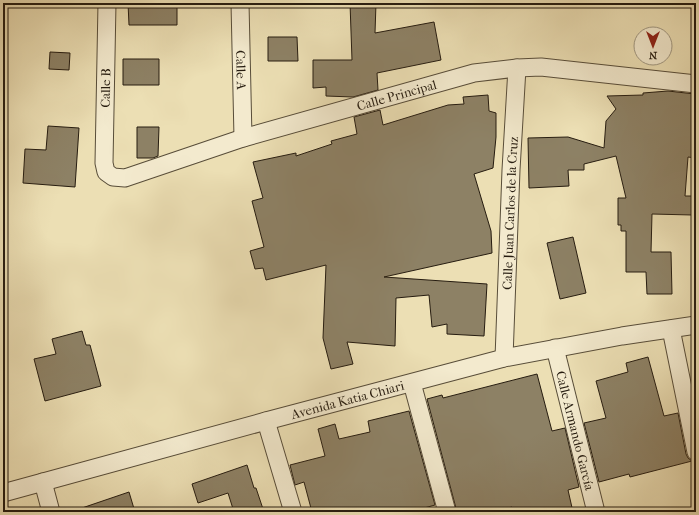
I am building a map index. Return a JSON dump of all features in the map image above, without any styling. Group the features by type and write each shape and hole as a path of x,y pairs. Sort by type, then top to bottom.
{"street":[{"name":"Calle B","path":"106,172 104,163 107,3"},
{"name":"Calle A","path":"240,3 243,138"},
{"name":"Calle Principal","path":"106,172 113,177 125,178 243,138 474,73 516,68 541,67 696,84"},
{"name":"Calle Juan Carlos de la Cruz","path":"504,358 516,68"},
{"name":"Avenida Katia Chiari","path":"3,493 504,358 555,348 696,325"},
{"path":"670,329 696,452"},
{"name":"Calle Armando García","path":"555,348 596,512"},
{"path":"412,383 447,512"},
{"path":"266,421 293,512"},
{"path":"43,482 51,512"}],"building":[{"path":"128,3 177,3 177,25 129,25"},
{"path":"350,3 376,3 375,33 434,22 441,60 377,73 378,90 353,97 326,96 326,87 313,88 313,60 352,60"},
{"path":"268,37 297,37 298,61 268,61"},
{"path":"50,52 70,53 69,70 49,69"},
{"path":"123,59 159,59 159,85 123,85"},
{"path":"668,91 695,94 696,158 688,157 685,196 693,196 692,215 652,214 651,252 671,252 672,294 647,294 646,272 626,272 626,231 621,231 621,225 618,225 618,198 626,198 616,156 584,164 584,170 568,170 569,186 529,188 528,138 568,137 604,148 606,121 616,109 607,96 643,95 643,93"},
{"path":"488,95 489,111 496,113 496,137 493,168 474,174 491,231 492,253 384,277 487,284 484,336 447,334 447,324 432,327 429,295 396,298 395,346 347,342 353,364 331,369 323,338 326,265 266,280 263,268 255,269 250,251 264,247 252,201 263,198 253,162 296,153 296,156 332,144 331,141 357,134 354,117 380,110 383,125 448,105 464,104 463,97"},
{"path":"48,126 79,128 75,187 23,183 25,149 46,150"},
{"path":"137,127 159,127 158,156 153,158 137,158"},
{"path":"573,237 586,293 560,299 547,243"},
{"path":"82,331 86,345 90,345 101,386 45,401 34,359 56,354 52,339"},
{"path":"648,357 664,416 678,413 686,454 692,461 630,477 629,474 599,482 584,423 606,418 596,381 628,372 626,363"},
{"path":"537,374 552,431 565,428 579,487 568,490 573,512 513,512 512,507 493,512 457,512 427,399 442,395 443,398"},
{"path":"409,411 435,505 410,512 312,512 304,482 295,485 290,465 325,456 318,429 335,424 339,439 370,432 368,421"},
{"path":"247,465 254,488 256,488 264,512 234,512 228,493 198,503 192,484"},
{"path":"129,492 135,512 79,512 79,509"}]}
